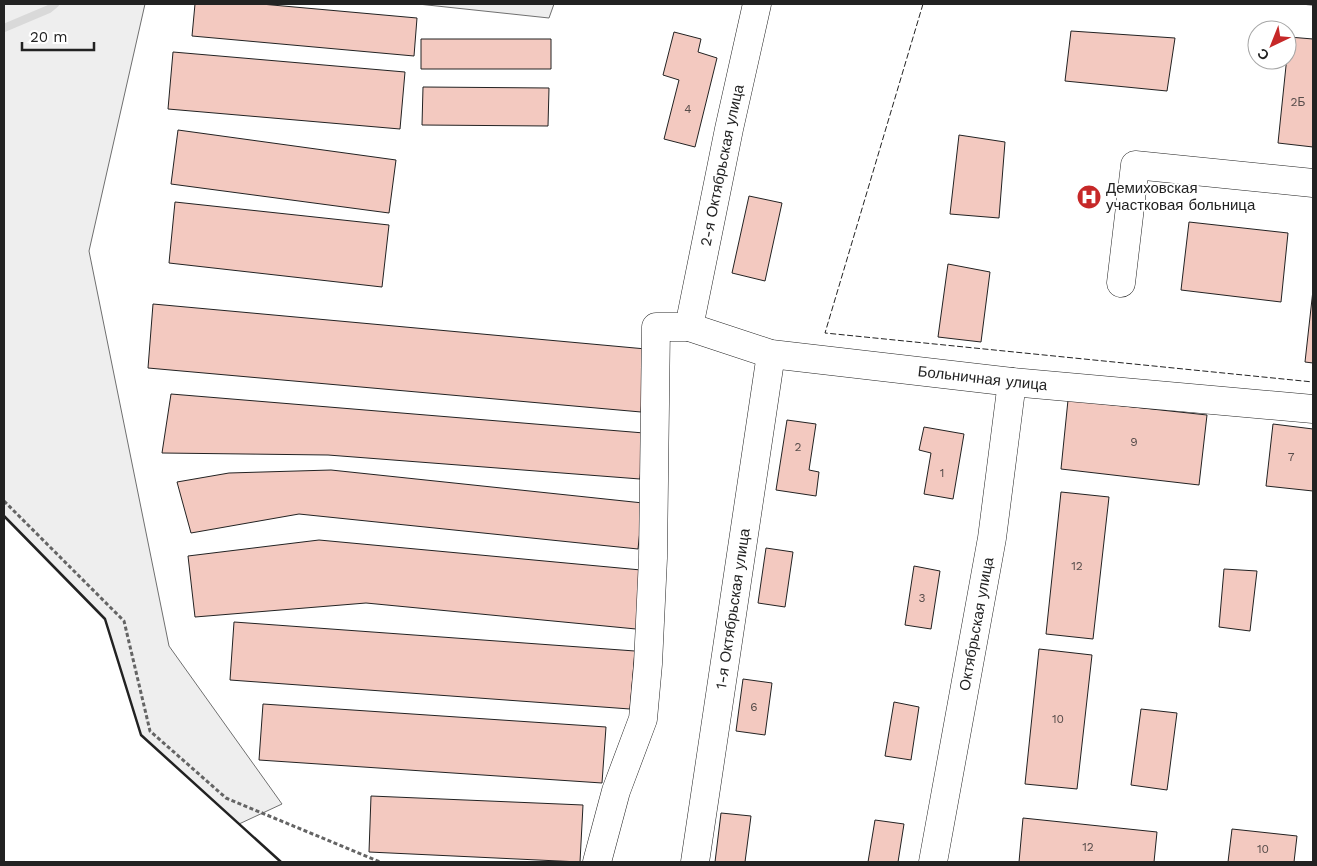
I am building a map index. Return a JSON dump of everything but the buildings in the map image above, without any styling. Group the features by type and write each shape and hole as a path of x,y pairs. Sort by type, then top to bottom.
{"lane":[{"name":"2-я Октябрьская улица","path":"689,327 729,129 757,4"},
{"path":"1121,283 1136,165 1313,183"},
{"name":"Больничная улица","path":"597,862 616,791 643,719 648,664 653,558 656,327 689,327 771,354 1012,382 1313,410"},
{"name":"1-я Октябрьская улица","path":"695,862 771,354"},
{"name":"Октябрьская улица","path":"933,862 992,538 1012,382"}],"path":[{"path":"4,501 124,621 150,731 226,798 380,862"}],"shaded area":[{"path":"4,4 145,4 89,251 169,646 282,804 239,824 141,735 105,619 4,516"},
{"path":"418,4 554,4 549,18"}],"waterway":[{"path":"4,28 49,9 55,4"}],"fence":[{"path":"923,4 825,333 1313,382"},
{"path":"1298,4 1313,5"}],"wall":[{"path":"4,516 105,619 141,735 281,862"}],"place":[{"name":"Демиховская участковая больница","path":"1089,197"}]}
